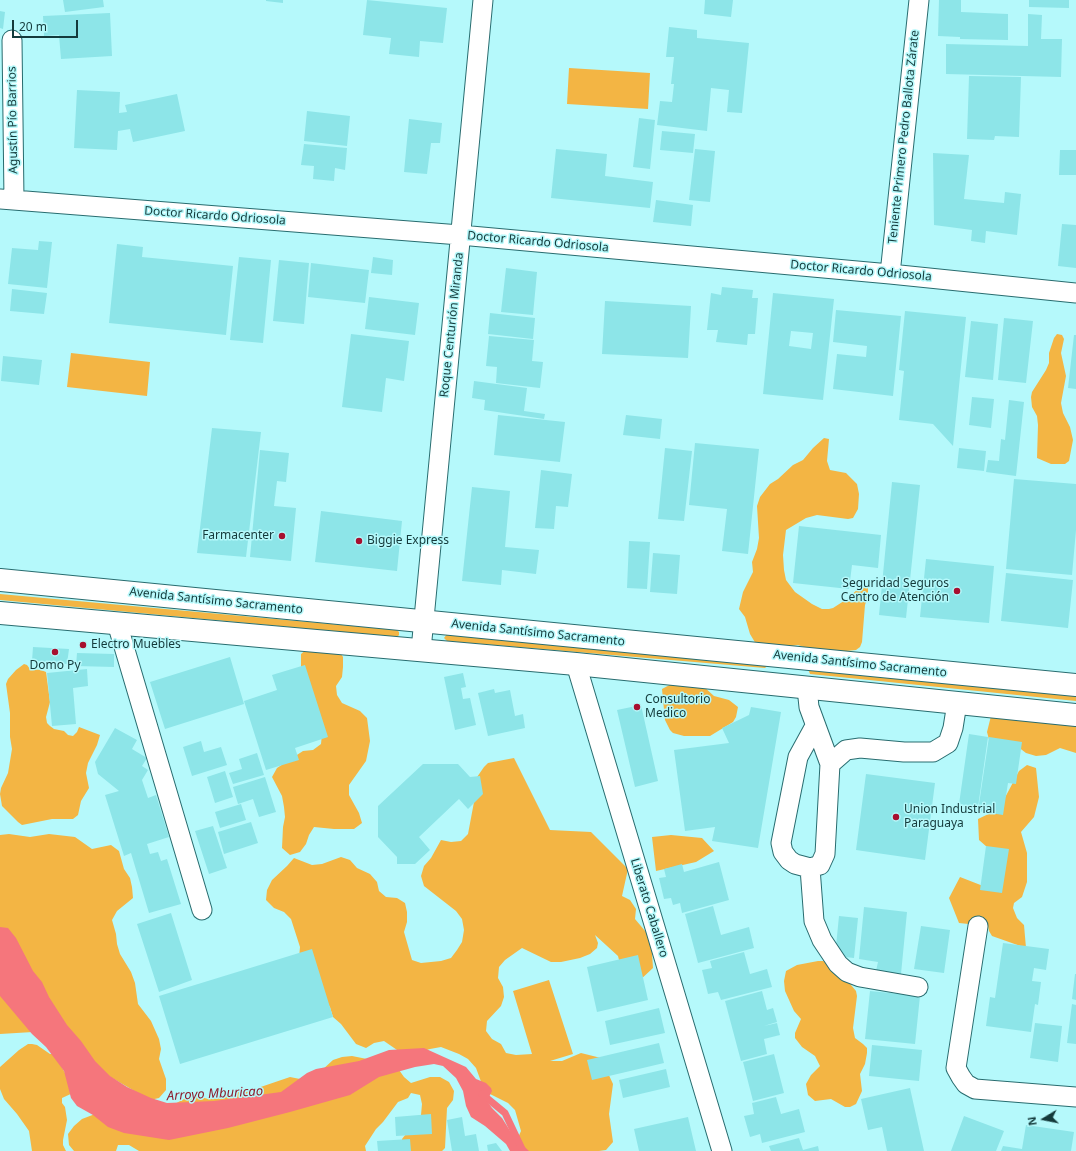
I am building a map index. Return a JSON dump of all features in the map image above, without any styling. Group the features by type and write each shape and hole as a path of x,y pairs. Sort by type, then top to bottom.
{"main road":[{"name":"Avenida Santísimo Sacramento","path":"0,580 1076,685"},
{"path":"0,613 576,664 1076,715"},
{"path":"805,658 807,688"}],"street":[{"name":"Roque Centurión Miranda","path":"421,650 483,0"},
{"name":"Teniente Primero Pedro Ballota Zárate","path":"890,274 919,0"},
{"name":"Agustín Pío Barrios","path":"7,200 12,40"},
{"name":"Doctor Ricardo Odriosola","path":"7,200 460,235 890,274 1076,293"},
{"path":"117,623 202,910"},
{"name":"Liberato Caballero","path":"576,664 722,1151"},
{"path":"807,688 809,707 830,764 825,854 820,865 810,868 795,864 789,860 783,852 781,843 798,758 815,726"},
{"path":"830,764 846,750 860,748 904,752 933,752 948,743 957,703"},
{"path":"810,868 814,921 822,940 838,964 847,972 860,978 918,987"},
{"path":"978,926 956,1068 961,1077 966,1084 975,1089 1076,1097"}],"shaded area":[{"path":"569,68 650,73 648,109 567,104"},
{"path":"1057,334 1062,335 1064,339 1061,353 1066,376 1061,403 1073,440 1069,461 1065,464 1051,464 1037,458 1038,425 1037,416 1032,407 1031,397 1032,392 1049,363 1049,353 1054,338"},
{"path":"71,353 150,362 147,396 67,387"},
{"path":"824,438 829,439 827,461 830,470 846,473 857,484 859,494 858,509 853,518 848,519 817,515 806,518 786,530 783,555 784,570 786,580 795,592 822,609 833,608 847,599 859,588 868,587 862,642 860,647 856,650 837,652 822,649 812,650 798,645 784,647 756,644 750,634 745,617 739,609 743,592 753,572 752,562 759,538 757,506 760,497 770,484 778,479 793,465 803,460"},
{"path":"0,594 397,630 399,635 397,637 0,600"},
{"path":"447,634 768,665 765,668 447,641 444,638"},
{"path":"308,648 338,649 343,657 343,667 342,677 336,686 337,695 342,703 360,711 367,718 370,741 366,761 349,785 349,795 359,813 362,823 354,829 314,827 306,844 300,852 290,855 282,848 285,817 284,807 282,796 272,777 277,768 303,751 313,750 321,744 322,734 301,675 301,654"},
{"path":"24,664 30,669 46,672 50,702 46,717 47,723 50,726 73,736 79,727 100,735 88,763 86,773 89,788 81,801 78,815 73,819 52,819 22,825 2,806 0,794 1,788 8,773 12,749 10,737 10,713 6,684 8,679 16,670"},
{"path":"808,669 1076,695 1076,701 810,674"},
{"path":"677,681 703,686 714,696 729,700 738,707 736,717 733,722 710,736 684,736 673,733 665,720 662,689"},
{"path":"991,716 1076,721 1076,753 1060,748 1046,755 1036,756 1026,753 1013,743 990,743 987,732"},
{"path":"514,758 550,830 591,832 628,869 622,896 630,900 636,909 635,919 651,938 653,968 639,981 624,980 618,956 595,935 598,943 597,948 590,954 561,962 551,962 522,948 505,960 499,967 498,978 503,987 504,997 501,1006 487,1021 486,1031 492,1039 501,1044 506,1053 516,1055 532,1054 513,991 549,980 573,1054 550,1061 562,1061 581,1053 601,1058 613,1084 609,1114 613,1142 606,1150 516,1151 517,1140 521,1131 515,1110 508,1103 490,1094 483,1087 476,1068 468,1059 441,1047 420,1052 400,1052 384,1041 374,1043 366,1048 356,1044 341,1024 333,1017 330,1007 298,969 300,947 291,919 284,912 274,908 266,900 267,890 272,880 294,858 312,865 322,864 341,857 350,860 357,868 370,874 377,882 379,891 386,897 397,898 405,903 407,922 404,932 412,960 421,963 441,961 451,958 462,942 464,930 462,919 456,911 424,886 421,876 424,866 431,858 441,840 451,842 461,841 468,834 474,802 475,780 484,767 488,763"},
{"path":"1027,765 1036,768 1039,797 1034,817 1021,832 1027,853 1027,882 1022,897 1014,903 1013,908 1017,918 1024,925 1026,948 992,936 988,926 959,923 949,898 960,877 996,891 1004,862 979,840 978,819 999,809 1019,771"},
{"path":"9,834 30,837 49,834 75,837 92,849 111,845 119,851 124,869 130,878 133,898 117,911 112,920 120,954 131,972 135,983 138,1004 151,1021 159,1039 161,1049 159,1059 166,1079 166,1090 159,1098 150,1100 33,1032 0,1034 0,835"},
{"path":"671,835 702,838 714,851 696,862 656,871 652,837"},
{"path":"0,927 8,928 16,938 33,971 42,982 49,997 67,1025 81,1041 95,1061 110,1076 127,1087 151,1098 167,1103 214,1101 281,1092 307,1073 316,1069 359,1061 389,1050 424,1048 466,1067 476,1079 486,1083 492,1091 487,1101 502,1118 514,1137 529,1151 510,1151 506,1144 485,1126 471,1117 466,1106 463,1091 456,1078 443,1066 434,1064 415,1067 379,1077 350,1095 228,1128 169,1140 124,1133 108,1127 93,1115 77,1106 71,1098 64,1071 46,1047 32,1034 0,996"},
{"path":"823,961 847,971 846,976 856,991 857,996 853,1028 855,1038 867,1048 867,1053 865,1064 860,1074 862,1091 856,1104 850,1107 845,1107 831,1099 815,1101 808,1095 806,1084 811,1075 820,1066 815,1056 802,1047 795,1038 795,1033 801,1019 794,1011 785,991 784,981 786,971 797,965"},
{"path":"28,1044 37,1045 50,1054 55,1054 75,1092 62,1098 67,1120 63,1140 63,1145 66,1151 32,1151 29,1131 4,1099 0,1089 0,1067"},
{"path":"352,1056 372,1060 392,1060 404,1077 411,1083 430,1077 440,1077 449,1082 454,1091 453,1100 447,1108 445,1148 442,1151 403,1151 402,1139 421,1115 422,1104 420,1095 411,1093 408,1098 398,1102 376,1129 365,1146 366,1151 139,1151 129,1145 118,1145 116,1151 74,1151 69,1145 68,1134 74,1126 82,1119 103,1111 161,1111 188,1097 198,1096 208,1099 218,1097 236,1089 246,1092 290,1077 310,1081 333,1060"}],"building":[{"path":"63,0 103,0 104,7 65,12"},
{"path":"283,0 283,3 266,1"},
{"path":"367,0 447,8 443,43 420,41 419,57 389,54 391,38 363,35"},
{"path":"705,0 733,0 731,17 704,14"},
{"path":"939,0 961,0 961,12 1008,14 1008,40 960,39 960,37 938,36"},
{"path":"1029,0 1069,0 1069,8 1029,7"},
{"path":"0,11 5,12 3,29 0,28"},
{"path":"110,13 112,56 61,59 59,35 44,36 43,16"},
{"path":"1028,14 1042,15 1041,39 1062,39 1061,77 946,74 946,44 1028,46"},
{"path":"669,27 697,30 697,38 749,43 742,113 727,112 729,90 711,88 707,131 657,125 660,101 672,102 674,84 671,84 674,57 666,57"},
{"path":"969,76 1021,77 1019,137 995,136 994,140 967,139"},
{"path":"77,90 120,92 119,113 127,112 125,105 177,94 185,131 133,142 130,129 118,131 117,150 74,148"},
{"path":"307,111 350,116 347,146 304,141"},
{"path":"639,118 655,120 650,169 633,167"},
{"path":"409,119 442,123 440,143 431,143 427,174 404,172"},
{"path":"662,131 695,134 693,153 660,150"},
{"path":"304,144 347,148 345,170 335,168 334,181 313,179 314,166 301,165"},
{"path":"556,149 607,154 605,176 653,182 650,208 551,198"},
{"path":"695,149 715,151 710,202 689,200"},
{"path":"1060,150 1076,150 1076,175 1059,175"},
{"path":"933,153 969,155 964,199 1004,203 1005,192 1021,194 1017,235 986,231 985,243 971,241 972,230 934,225"},
{"path":"656,200 693,205 691,226 653,222"},
{"path":"1062,224 1076,225 1076,268 1058,266"},
{"path":"39,241 52,242 47,288 8,284 12,248 38,250"},
{"path":"117,244 143,247 142,257 233,266 226,335 109,323"},
{"path":"239,257 271,260 263,343 230,340"},
{"path":"373,257 393,260 392,275 371,273"},
{"path":"279,260 309,263 304,324 273,321"},
{"path":"311,263 369,270 365,303 308,297"},
{"path":"506,268 537,272 533,315 501,312"},
{"path":"722,287 753,290 752,298 758,298 755,334 748,334 747,345 716,342 718,330 707,330 711,293 721,295"},
{"path":"12,289 47,293 44,314 10,311"},
{"path":"773,293 834,299 823,400 763,394","holes":["791,331 813,333 811,349 789,346"]},
{"path":"369,297 419,303 415,335 365,329"},
{"path":"605,301 691,306 688,358 602,354"},
{"path":"836,310 901,316 893,396 833,389 837,354 866,357 867,346 833,342"},
{"path":"905,311 966,317 953,446 933,424 899,420 904,371 899,370"},
{"path":"490,313 535,318 533,339 488,334"},
{"path":"1004,318 1033,321 1026,383 998,380"},
{"path":"971,321 998,324 993,380 965,377"},
{"path":"351,334 409,341 404,381 386,378 382,412 342,407"},
{"path":"1074,335 1076,335 1076,389 1068,388"},
{"path":"489,336 534,340 532,361 543,362 540,388 496,383 497,367 486,366"},
{"path":"3,356 42,360 39,385 1,381"},
{"path":"474,381 527,388 524,411 545,414 544,419 484,410 485,400 472,398"},
{"path":"972,397 994,399 991,428 969,425"},
{"path":"1009,400 1024,402 1016,476 986,472 988,460 999,461 1001,439 1005,440"},
{"path":"498,415 565,422 560,462 494,455"},
{"path":"626,415 662,419 660,439 623,435"},
{"path":"212,428 261,432 246,557 197,553"},
{"path":"695,443 759,449 748,554 722,551 727,509 689,505"},
{"path":"665,448 692,451 684,521 658,519"},
{"path":"959,448 986,451 984,471 957,468"},
{"path":"260,450 289,453 286,482 277,481 274,506 296,508 291,561 250,557"},
{"path":"541,470 572,474 568,507 556,506 554,529 535,528"},
{"path":"1014,479 1076,484 1076,530 1072,575 1006,569"},
{"path":"892,482 920,485 906,618 879,615"},
{"path":"472,487 510,491 505,547 539,550 536,574 502,570 501,585 462,581"},
{"path":"321,511 402,521 397,571 315,562"},
{"path":"799,526 881,535 878,568 852,565 849,589 793,583"},
{"path":"629,541 650,542 647,589 627,588"},
{"path":"653,553 680,555 677,594 650,592"},
{"name":"Seguridad Seguros Centro de Atención","path":"926,559 994,566 989,623 920,617"},
{"path":"1006,573 1073,580 1068,628 1001,621"},
{"path":"33,647 69,649 67,664 32,661"},
{"path":"77,653 114,654 114,667 76,666"},
{"path":"230,657 244,704 165,729 150,682"},
{"path":"305,665 328,737 295,748 299,760 266,770 244,701 277,690 272,675"},
{"path":"87,669 88,686 73,688 76,724 52,726 47,673"},
{"path":"463,673 466,687 461,688 463,699 470,698 476,725 455,730 444,677"},
{"path":"494,689 495,693 510,690 515,716 523,714 525,728 488,736 478,693"},
{"path":"641,705 658,781 635,787 617,710"},
{"path":"751,707 781,712 758,848 712,841 715,827 685,831 674,750 729,743 722,728 749,715"},
{"path":"115,728 137,740 132,749 147,758 142,766 148,770 142,780 148,798 156,795 169,837 147,844 150,854 158,852 161,861 167,859 181,904 149,913 131,853 124,856 105,795 119,791 98,774 95,762"},
{"path":"969,734 988,737 978,807 959,804"},
{"path":"989,737 1022,742 1016,784 1008,783 1003,815 978,811"},
{"path":"201,741 204,752 221,747 227,765 192,776 183,747"},
{"path":"257,753 264,775 233,784 229,773 242,769 239,759"},
{"path":"423,764 458,764 470,777 480,776 483,794 468,809 459,799 419,837 430,850 415,864 397,864 397,857 378,837 378,806"},
{"path":"225,771 233,797 215,803 207,777"},
{"name":"Union Industrial Paraguaya","path":"866,774 935,783 925,860 856,850"},
{"path":"265,777 276,812 259,817 253,799 238,804 233,787"},
{"path":"241,804 246,820 220,828 215,812"},
{"path":"251,822 258,843 224,854 218,832"},
{"path":"213,826 227,868 209,874 195,831"},
{"path":"986,846 1009,849 1002,893 980,890"},
{"path":"719,862 729,900 682,913 680,903 673,905 671,898 664,899 659,878 666,877 664,869 682,864 684,872"},
{"path":"713,906 721,935 749,927 754,948 698,963 685,914"},
{"path":"864,907 907,912 901,974 876,971 878,962 859,959"},
{"path":"171,913 192,980 159,992 137,924"},
{"path":"839,916 858,918 854,958 835,956"},
{"path":"921,926 950,930 944,973 914,969"},
{"path":"1003,943 1049,949 1046,970 1034,968 1032,981 1041,982 1038,1005 1035,1004 1031,1032 986,1026 990,997 995,998"},
{"path":"312,949 333,1017 180,1064 159,996"},
{"path":"744,952 750,974 767,969 772,987 721,1000 718,992 708,994 702,970 712,968 710,961"},
{"path":"638,955 648,1000 597,1012 587,967"},
{"path":"1076,974 1076,1000 1072,999"},
{"path":"762,991 767,1010 773,1008 777,1022 764,1026 777,1023 780,1035 764,1039 767,1054 741,1061 725,1001"},
{"path":"870,991 920,996 915,1044 865,1039"},
{"path":"1072,1004 1076,1005 1076,1044 1067,1043"},
{"path":"659,1008 665,1033 610,1045 605,1021"},
{"path":"1035,1023 1062,1026 1058,1062 1030,1058"},
{"path":"659,1043 664,1063 592,1080 587,1060"},
{"path":"872,1045 922,1050 919,1081 869,1076"},
{"path":"774,1054 784,1093 753,1101 743,1062"},
{"path":"666,1069 670,1087 623,1098 619,1080"},
{"path":"910,1088 924,1151 887,1151 882,1127 868,1130 861,1099"},
{"path":"776,1097 781,1114 799,1109 805,1132 762,1143 760,1134 750,1137 744,1116 754,1114 752,1103"},
{"path":"431,1114 432,1134 396,1136 395,1117"},
{"path":"964,1116 1004,1131 996,1151 951,1151"},
{"path":"462,1117 465,1136 476,1134 479,1151 452,1151 447,1120"},
{"path":"688,1117 696,1151 639,1151 634,1129"},
{"path":"1026,1125 1074,1132 1071,1151 1001,1151 1003,1146 1022,1149"},
{"path":"799,1138 803,1150 818,1146 819,1151 771,1151 769,1146"},
{"path":"410,1139 411,1151 378,1151 377,1141"},
{"path":"496,1143 502,1151 488,1151 487,1145"}],"waterway":[{"name":"Arroyo Mburicao","path":"482,1094 505,1113 523,1151"}],"place":[{"name":"Farmacenter","path":"282,536"},
{"name":"Biggie Express","path":"359,541"},
{"name":"Seguridad Seguros Centro de Atención","path":"957,591"},
{"name":"Electro Muebles","path":"83,645"},
{"name":"Domo Py","path":"55,652"},
{"name":"Consultorio Medico","path":"637,707"},
{"name":"Union Industrial Paraguaya","path":"896,817"}]}
